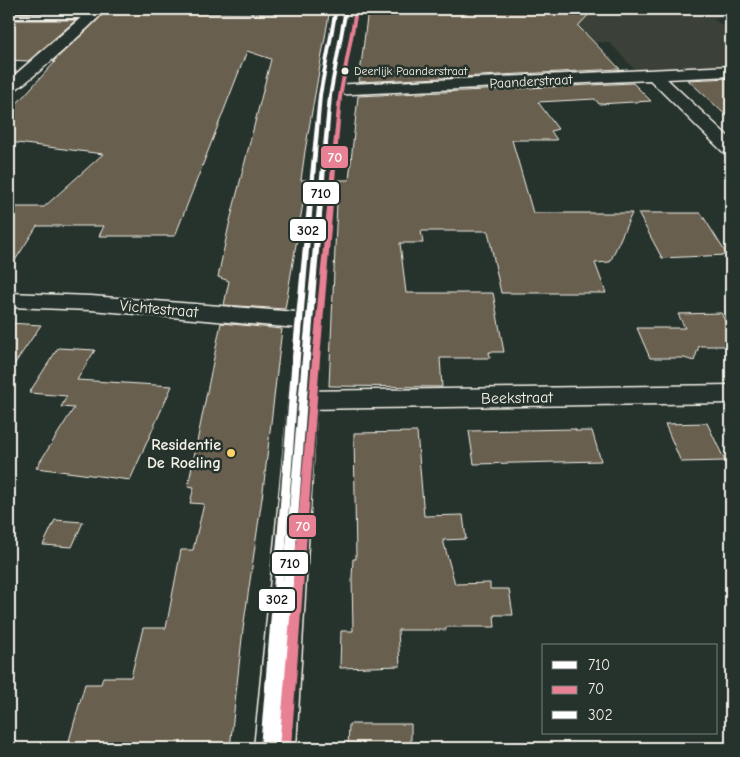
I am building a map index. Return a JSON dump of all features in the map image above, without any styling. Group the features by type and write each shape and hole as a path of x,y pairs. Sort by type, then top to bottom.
{"street":[{"path":"275,748 309,321 331,90 346,9"},
{"path":"9,88 95,12"},
{"name":"Paanderstraat","path":"331,90 731,70"},
{"path":"654,75 731,149"},
{"name":"Vichtestraat","path":"9,300 100,303 309,321"},
{"name":"Beekstraat","path":"303,400 731,394"}],"lane":[{"path":"9,16 95,12"}],"shaded area":[{"path":"355,9 731,9 731,17 713,19 731,31 731,66 636,71 609,42 449,42 461,16 357,15 355,14"}],"building":[{"path":"9,9 88,9 85,12 9,12"},
{"path":"108,9 198,9 194,13 274,14 274,9 330,9 305,151 301,180 307,180 285,309 224,305 229,281 218,277 229,225 271,59 247,51 175,236 99,236 104,226 37,226 9,270 9,218 16,207 44,207 103,154 9,142 9,112 55,62 53,62"},
{"path":"368,9 594,9 578,26 620,69 359,82"},
{"path":"9,20 76,20 28,61 9,60"},
{"path":"731,78 731,120 688,80"},
{"path":"633,83 651,101 599,104 595,99 538,102 558,129 551,131 557,140 512,140 533,213 632,213 610,262 595,263 606,293 501,293 488,231 421,231 423,243 400,243 406,293 493,293 504,352 489,352 490,358 440,358 442,387 329,386 338,180 349,180 358,96"},
{"path":"638,213 701,213 727,255 662,258"},
{"path":"721,313 725,321 731,321 731,346 699,346 694,361 684,358 650,358 637,328 685,328 678,314"},
{"path":"9,323 41,325 9,372"},
{"path":"221,323 282,329 263,491 243,629 230,748 67,748 85,684 101,684 103,677 131,677 143,628 166,628 181,550 193,550 204,504 190,503 194,487 188,486"},
{"path":"58,348 95,350 77,380 172,386 130,480 36,468 74,408 61,407 67,396 29,393"},
{"path":"707,423 725,461 681,462 665,424"},
{"path":"575,429 576,431 592,431 601,461 474,464 469,431"},
{"path":"417,432 424,516 463,515 466,539 443,540 455,584 490,583 490,589 509,589 513,615 494,615 495,627 446,627 446,630 398,630 400,666 340,668 341,631 353,631 352,577 353,559 356,559 354,433"},
{"path":"55,520 83,522 72,547 43,545"},
{"path":"349,724 411,724 411,748 348,748"}],"transit line":[{"name":"302","path":"265,747 296,357 320,95 336,9"},
{"name":"710","path":"275,748 306,358 330,96 346,9"},
{"name":"70","path":"285,748 316,359 340,97 356,11"}],"place":[{"name":"Deerlijk Paanderstraat","path":"345,71"},
{"name":"Residentie De Roeling","path":"231,453"}]}
